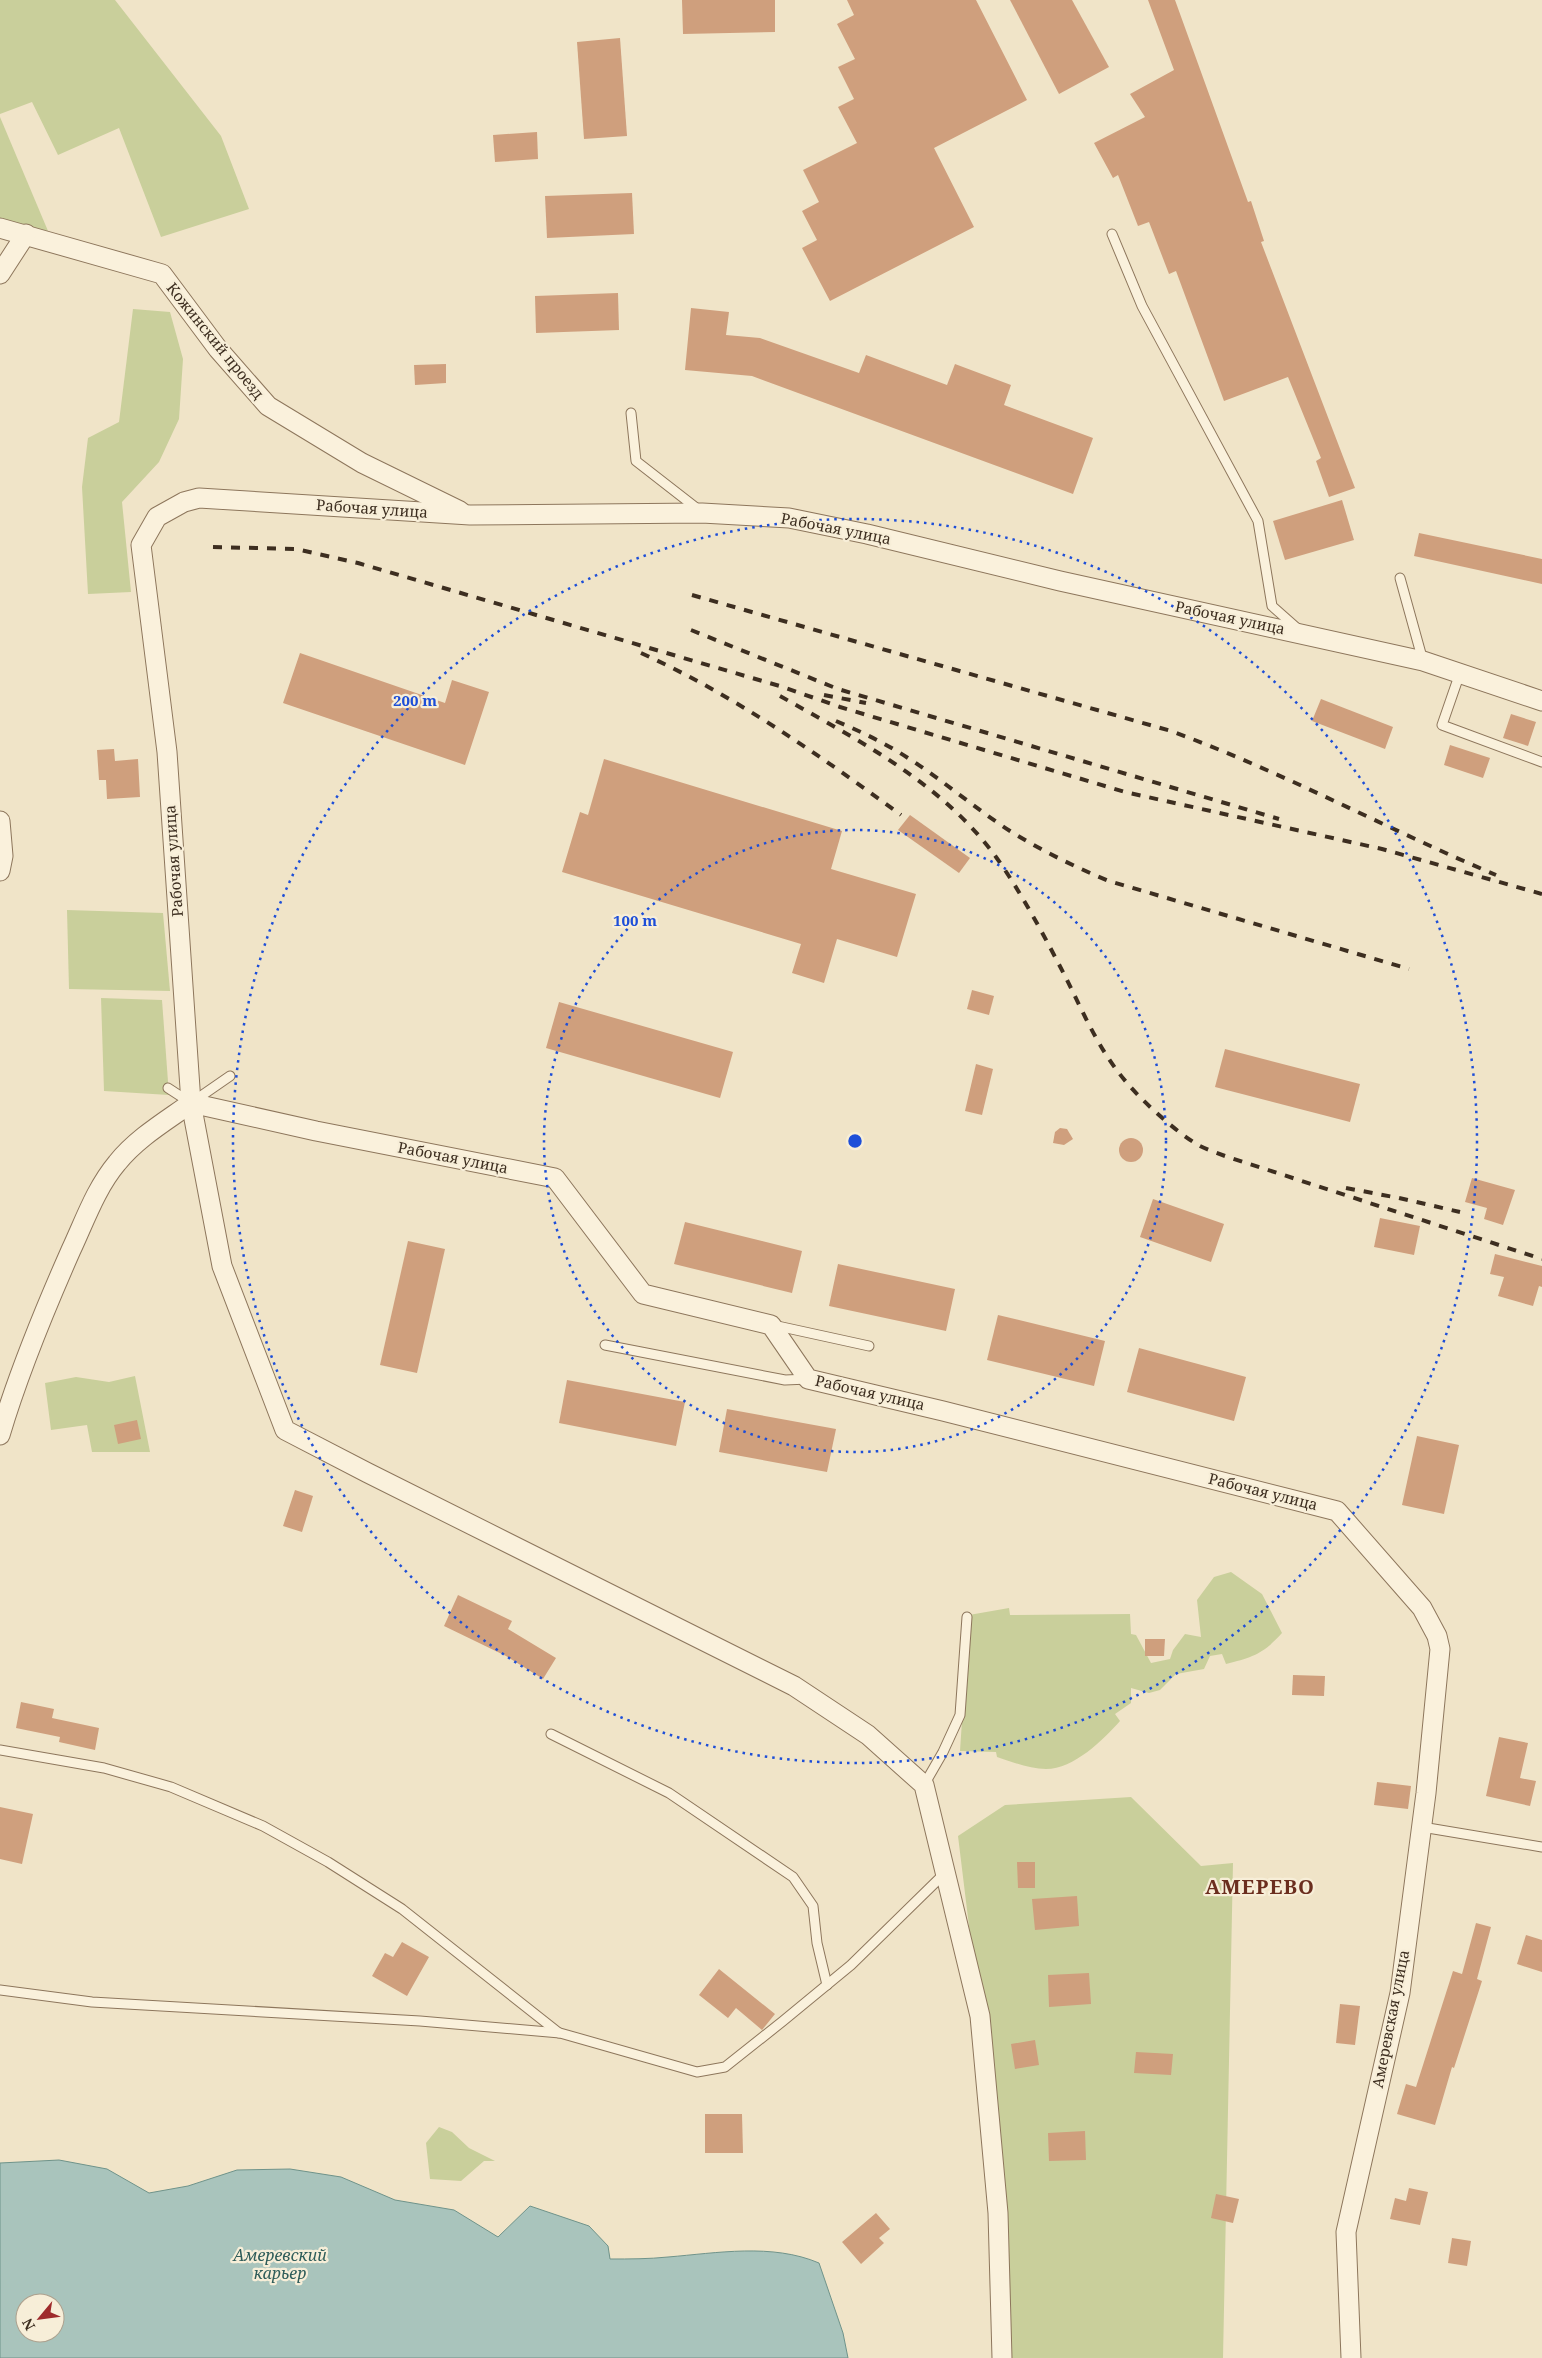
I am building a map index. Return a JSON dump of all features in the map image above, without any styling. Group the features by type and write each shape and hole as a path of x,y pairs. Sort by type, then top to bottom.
{"street":[{"name":"Кожинский проезд","path":"0,228 162,274 218,349 268,406 362,464 470,516"},
{"path":"0,274 26,234"},
{"name":"Рабочая улица","path":"1440,1649 1437,1636 1422,1608 1337,1511 927,1407 808,1379 770,1325 643,1294 555,1178 541,1181 191,1103 167,752 141,544 157,517 184,502 199,498 470,516 702,512 789,518 1060,581 1423,661 1542,701"},
{"path":"0,821 3,856 0,871"},
{"path":"0,1435 14,1386 53,1290 99,1188 118,1162 138,1141 191,1103 222,1266 286,1430 794,1686 868,1735 924,1785 980,2016 998,2213 1002,2358"},
{"name":"Амеревская улица","path":"1351,2358 1346,2232 1400,1993 1422,1827 1440,1649"}],"lane":[{"path":"1112,234 1142,306 1258,521 1272,606 1304,635"},
{"path":"631,413 636,461 702,512"},
{"path":"1400,578 1423,661"},
{"path":"1460,673 1442,725 1542,762"},
{"path":"168,1088 191,1103 230,1076"},
{"path":"770,1325 869,1346"},
{"path":"605,1345 785,1380 808,1379"},
{"path":"924,1785 944,1752 960,1715 967,1617"},
{"path":"551,1734 669,1793 793,1877 813,1906 817,1944 827,1985"},
{"path":"0,1750 104,1768 171,1786 263,1826 328,1862 402,1909 560,2033"},
{"path":"1422,1827 1542,1847"},
{"path":"0,1990 92,2002 420,2021 560,2033 697,2072 725,2067 852,1965 946,1872"}],"green space":[{"path":"0,0 115,0 221,136 249,209 161,237 119,128 58,155 32,102 0,114"},
{"path":"0,117 48,231 0,219"},
{"path":"133,309 170,312 183,359 179,419 159,462 122,502 131,592 88,594 82,487 88,438 119,422"},
{"path":"67,910 163,913 170,991 69,989"},
{"path":"101,998 162,1000 169,1095 104,1091"},
{"path":"135,1376 150,1452 92,1452 87,1425 51,1430 45,1383 76,1377 109,1382"},
{"path":"1231,1572 1262,1594 1282,1633 1269,1646 1257,1654 1226,1664 1222,1654 1210,1656 1204,1669 1176,1674 1160,1690 1149,1693 1131,1688 1131,1703 1115,1714 1120,1721 1113,1729 1077,1759 1057,1768 1040,1769 1027,1767 997,1757 996,1752 960,1751 969,1615 1009,1608 1010,1615 1130,1614 1131,1634 1136,1635 1151,1663 1170,1659 1173,1650 1185,1634 1201,1637 1197,1600 1214,1577"},
{"path":"1131,1797 1201,1866 1233,1863 1223,2358 1002,2358 980,2016 958,1836 1005,1805"},
{"path":"439,2127 452,2132 469,2148 495,2161 484,2161 461,2181 430,2179 426,2143"}],"water":[{"name":"Амеревский карьер","path":"59,2160 107,2169 149,2193 188,2186 237,2170 290,2169 341,2177 395,2200 454,2210 498,2237 530,2206 589,2226 608,2246 610,2259 654,2258 744,2251 782,2253 801,2257 819,2263 843,2333 848,2358 0,2358 0,2163"}],"building":[{"path":"682,0 775,0 775,32 683,34"},
{"path":"847,0 976,0 1027,100 934,148 974,227 830,301 802,248 817,240 802,211 819,202 803,170 857,143 838,107 854,99 838,67 855,59 837,24 854,15"},
{"path":"1010,0 1072,0 1109,67 1059,94"},
{"path":"1148,0 1175,0 1248,202 1251,201 1264,241 1261,242 1355,488 1329,497 1316,461 1321,458 1288,377 1224,401 1176,271 1169,274 1149,222 1138,226 1118,175 1113,178 1094,143 1145,117 1130,94 1174,70"},
{"path":"620,38 627,136 584,139 577,42"},
{"path":"537,132 538,159 495,162 493,135"},
{"path":"632,193 634,234 547,238 545,196"},
{"path":"618,293 619,330 536,333 535,296"},
{"path":"691,308 729,312 726,335 760,338 859,373 866,355 947,385 955,364 1011,385 1004,405 1093,438 1073,494 752,376 685,370"},
{"path":"446,364 446,383 415,385 414,365"},
{"path":"1342,500 1354,540 1285,560 1273,521"},
{"path":"1419,533 1542,559 1542,584 1414,556"},
{"path":"300,653 445,703 452,680 489,692 465,765 283,703"},
{"path":"1321,699 1393,727 1385,749 1312,721"},
{"path":"1511,714 1536,722 1528,746 1503,738"},
{"path":"1450,745 1490,758 1483,778 1444,765"},
{"path":"114,749 115,761 138,759 140,797 107,799 106,780 99,780 97,750"},
{"path":"604,759 842,831 831,869 916,894 897,957 837,939 824,983 792,973 801,944 562,872 580,812 588,815"},
{"path":"910,815 970,858 959,873 898,830"},
{"path":"972,990 994,996 989,1015 967,1009"},
{"path":"559,1002 733,1052 720,1098 546,1048"},
{"path":"1225,1049 1360,1084 1350,1122 1215,1087"},
{"path":"976,1064 993,1069 982,1115 965,1111"},
{"path":"1060,1128 1067,1129 1073,1139 1064,1145 1053,1143 1055,1132"},
{"path":"1131,1138 1140,1141 1143,1150 1140,1159 1131,1162 1122,1159 1119,1150 1122,1141"},
{"path":"1472,1178 1515,1190 1503,1225 1484,1219 1487,1208 1465,1202"},
{"path":"1153,1199 1224,1224 1211,1262 1140,1237"},
{"path":"1380,1218 1420,1226 1414,1255 1374,1247"},
{"path":"685,1222 802,1251 792,1293 674,1264"},
{"path":"408,1241 445,1249 417,1373 380,1365"},
{"path":"1495,1254 1542,1266 1542,1287 1539,1286 1533,1306 1498,1296 1504,1277 1490,1274"},
{"path":"838,1264 955,1289 946,1331 829,1306"},
{"path":"998,1315 1105,1341 1094,1386 987,1360"},
{"path":"1139,1348 1246,1377 1234,1421 1127,1392"},
{"path":"567,1380 685,1402 676,1446 559,1423"},
{"path":"727,1409 836,1429 827,1472 719,1452"},
{"path":"137,1420 141,1439 118,1444 114,1425"},
{"path":"1417,1436 1459,1445 1444,1514 1402,1505"},
{"path":"295,1490 313,1496 302,1532 283,1526"},
{"path":"458,1595 512,1621 508,1629 556,1658 543,1679 506,1656 444,1626"},
{"path":"1145,1639 1165,1639 1164,1656 1145,1656"},
{"path":"1293,1675 1325,1676 1324,1696 1292,1695"},
{"path":"21,1702 54,1709 52,1718 99,1728 95,1750 59,1742 60,1737 16,1728"},
{"path":"1499,1737 1528,1743 1520,1778 1536,1781 1530,1806 1486,1796"},
{"path":"1377,1782 1411,1786 1408,1809 1374,1805"},
{"path":"0,1807 33,1814 22,1864 0,1859"},
{"path":"1017,1862 1035,1862 1035,1888 1018,1888"},
{"path":"1077,1896 1079,1926 1035,1930 1032,1899"},
{"path":"1476,1923 1491,1927 1477,1979 1482,1981 1454,2068 1452,2067 1435,2125 1397,2114 1406,2084 1416,2087 1453,1971 1462,1974"},
{"path":"1526,1935 1542,1940 1542,1972 1517,1964"},
{"path":"402,1942 429,1957 407,1996 372,1976 385,1953 393,1957"},
{"path":"719,1969 775,2014 762,2030 736,2008 728,2018 699,1995"},
{"path":"1089,1973 1091,2004 1049,2007 1048,1975"},
{"path":"1340,2004 1360,2006 1355,2045 1336,2043"},
{"path":"1035,2040 1039,2065 1015,2069 1011,2044"},
{"path":"1136,2052 1173,2054 1171,2075 1134,2073"},
{"path":"705,2114 742,2114 743,2153 705,2153"},
{"path":"1085,2131 1086,2160 1049,2161 1048,2133"},
{"path":"1409,2188 1428,2192 1420,2225 1390,2219 1395,2198 1406,2201"},
{"path":"1216,2194 1239,2199 1233,2223 1211,2218"},
{"path":"876,2213 890,2229 879,2238 884,2243 861,2264 842,2242"},
{"path":"1452,2238 1471,2241 1467,2266 1448,2263"}],"railway":[{"path":"213,547 296,549 358,563 783,687 840,707 1125,792 1382,849 1542,894"},
{"path":"692,595 1171,731 1254,764 1496,875"},
{"path":"691,630 838,689 1279,819"},
{"path":"641,653 743,707 807,748 901,815"},
{"path":"824,695 866,703"},
{"path":"780,696 839,729 897,765 950,807 974,831 996,857 1024,900 1090,1027 1111,1062 1135,1092 1179,1132 1200,1146 1225,1156 1542,1259"},
{"path":"836,721 902,754 997,823 1059,858 1096,876 1409,969"},
{"path":"1346,1188 1460,1212"}],"district":[{"name":"АМЕРЕВО","path":"1260,1887"}]}
